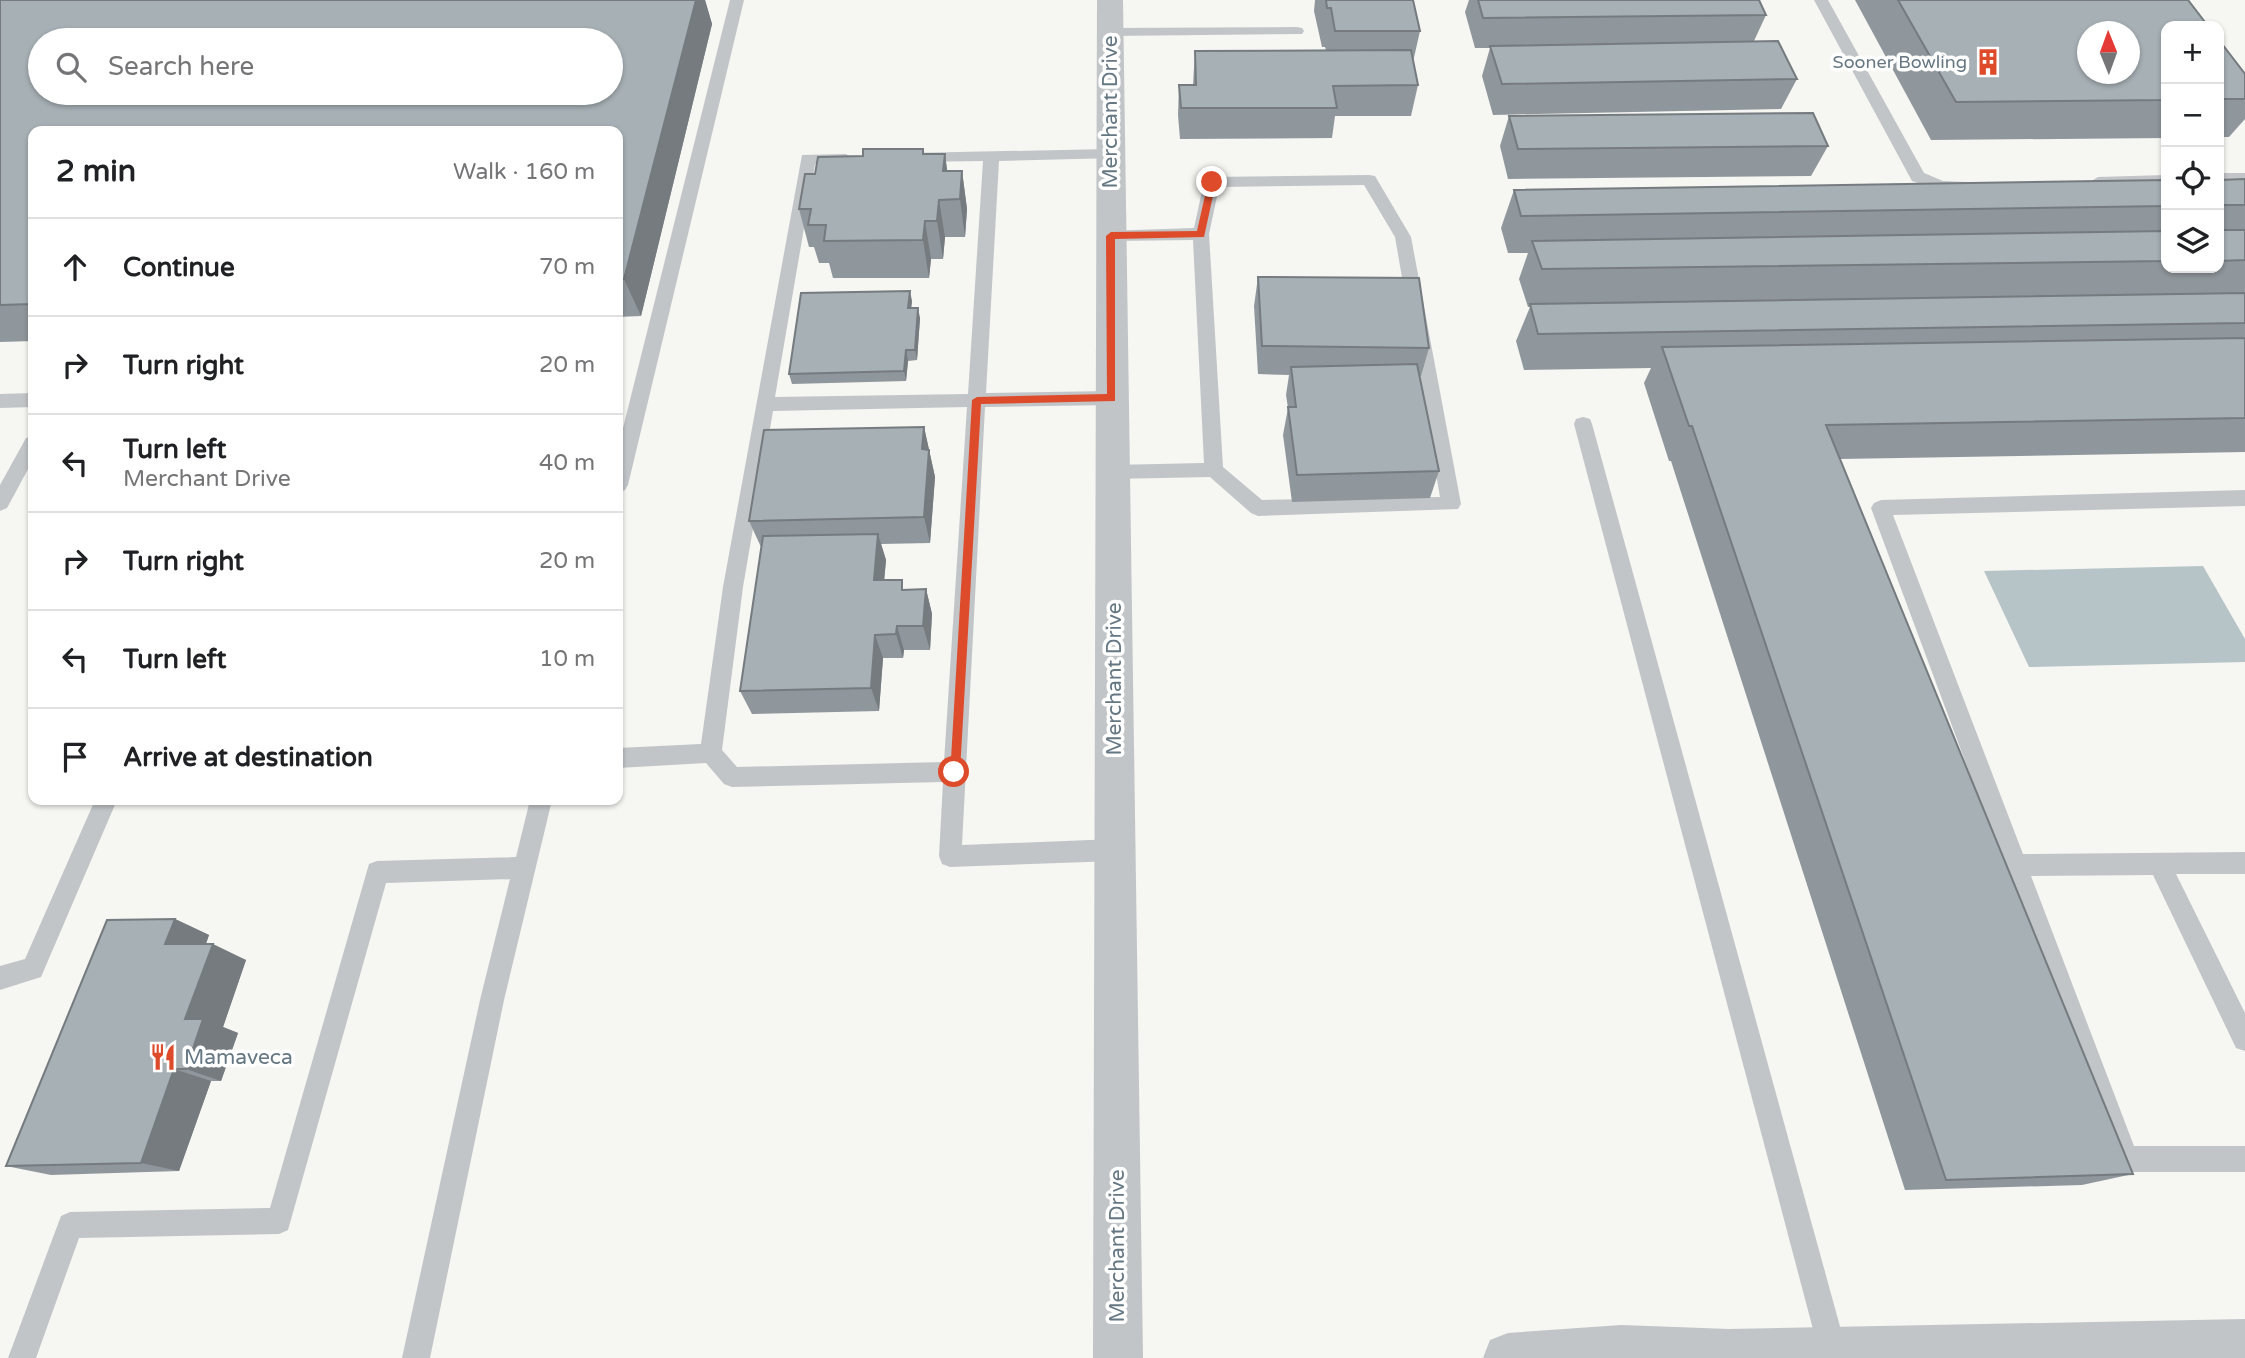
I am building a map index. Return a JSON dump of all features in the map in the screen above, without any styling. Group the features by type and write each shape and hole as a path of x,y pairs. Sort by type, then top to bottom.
{"street":[{"name":"Merchant Drive","path":"1110,0 1118,1358"},
{"path":"1508,1358 1621,1350 1729,1354 2245,1344"}],"lane":[{"path":"623,444 626,419 737,0"},
{"path":"1821,0 1918,177 1941,186 1980,185"},
{"path":"1110,32 1297,31"},
{"path":"900,158 1110,154"},
{"path":"991,156 950,856 1115,850"},
{"path":"860,158 808,159 733,587 712,752 732,777 954,772"},
{"path":"2224,178 2245,178"},
{"path":"1112,472 1214,470 1258,508 1451,504 1403,237 1369,180 1212,182 1201,234 1214,470"},
{"path":"2087,182 2161,180"},
{"path":"1111,236 1201,234"},
{"path":"765,404 1112,398"},
{"path":"0,401 28,400"},
{"path":"1583,424 1833,1352"},
{"path":"0,503 28,452"},
{"path":"2245,498 1881,508 2126,1159 2245,1159"},
{"path":"623,758 712,752"},
{"path":"0,978 33,969 104,805"},
{"path":"416,1358 492,1000 540,805"},
{"path":"2016,866 2245,863"},
{"path":"2160,866 2245,1039"},
{"path":"22,1358 70,1224 279,1221 377,872 524,868"}],"shaded area":[{"path":"2203,566 2245,639 2245,662 2029,667 1984,571"}],"building":[{"path":"0,0 696,0 624,279 623,126 28,126 28,304 0,305"},
{"path":"1326,0 1413,0 1420,31 1335,31 1331,8 1327,8"},
{"path":"1478,0 1759,0 1766,15 1483,18"},
{"path":"1898,0 2188,0 2204,21 2161,21 2161,100 1956,102"},
{"path":"1778,41 1797,79 1502,84 1490,46"},
{"path":"2224,47 2245,74 2245,99 2224,99"},
{"path":"1411,50 1418,85 1333,86 1337,108 1181,108 1179,85 1196,85 1195,51"},
{"path":"1813,113 1828,146 1518,149 1509,116"},
{"path":"863,149 923,149 923,154 945,154 943,171 962,171 960,199 939,200 937,221 925,221 923,240 824,241 826,225 808,225 811,209 799,209 805,174 815,174 818,157 863,156"},
{"path":"2245,179 2245,205 2224,205 2224,180"},
{"path":"2161,180 2161,206 1521,216 1514,190"},
{"path":"2224,230 2245,230 2245,260 2224,261"},
{"path":"2161,231 2161,261 1542,269 1532,241"},
{"path":"1258,277 1419,278 1429,348 1262,346"},
{"path":"910,291 908,308 918,308 915,350 906,350 904,371 789,374 801,293"},
{"path":"2245,293 2245,323 1538,334 1530,304"},
{"path":"2245,338 2245,418 1826,425 2133,1174 1946,1180 1692,426 1689,426 1662,347"},
{"path":"1417,364 1439,471 1297,475 1288,407 1296,407 1291,367"},
{"path":"924,427 922,449 929,450 924,517 749,521 764,430"},
{"path":"878,534 874,580 902,580 902,590 926,589 923,626 897,626 896,634 875,635 871,688 740,691 763,536"},
{"name":"Mamaveca","path":"175,919 165,944 213,944 185,1019 203,1019 186,1069 174,1069 141,1163 6,1166 107,920"}],"place":[{"name":"Sooner Bowling","path":"1988,62"},
{"name":"Mamaveca","path":"163,1057"}],"route":[{"path":"954,772 977,400 1112,398 1111,236 1201,234 1212,182"}]}
